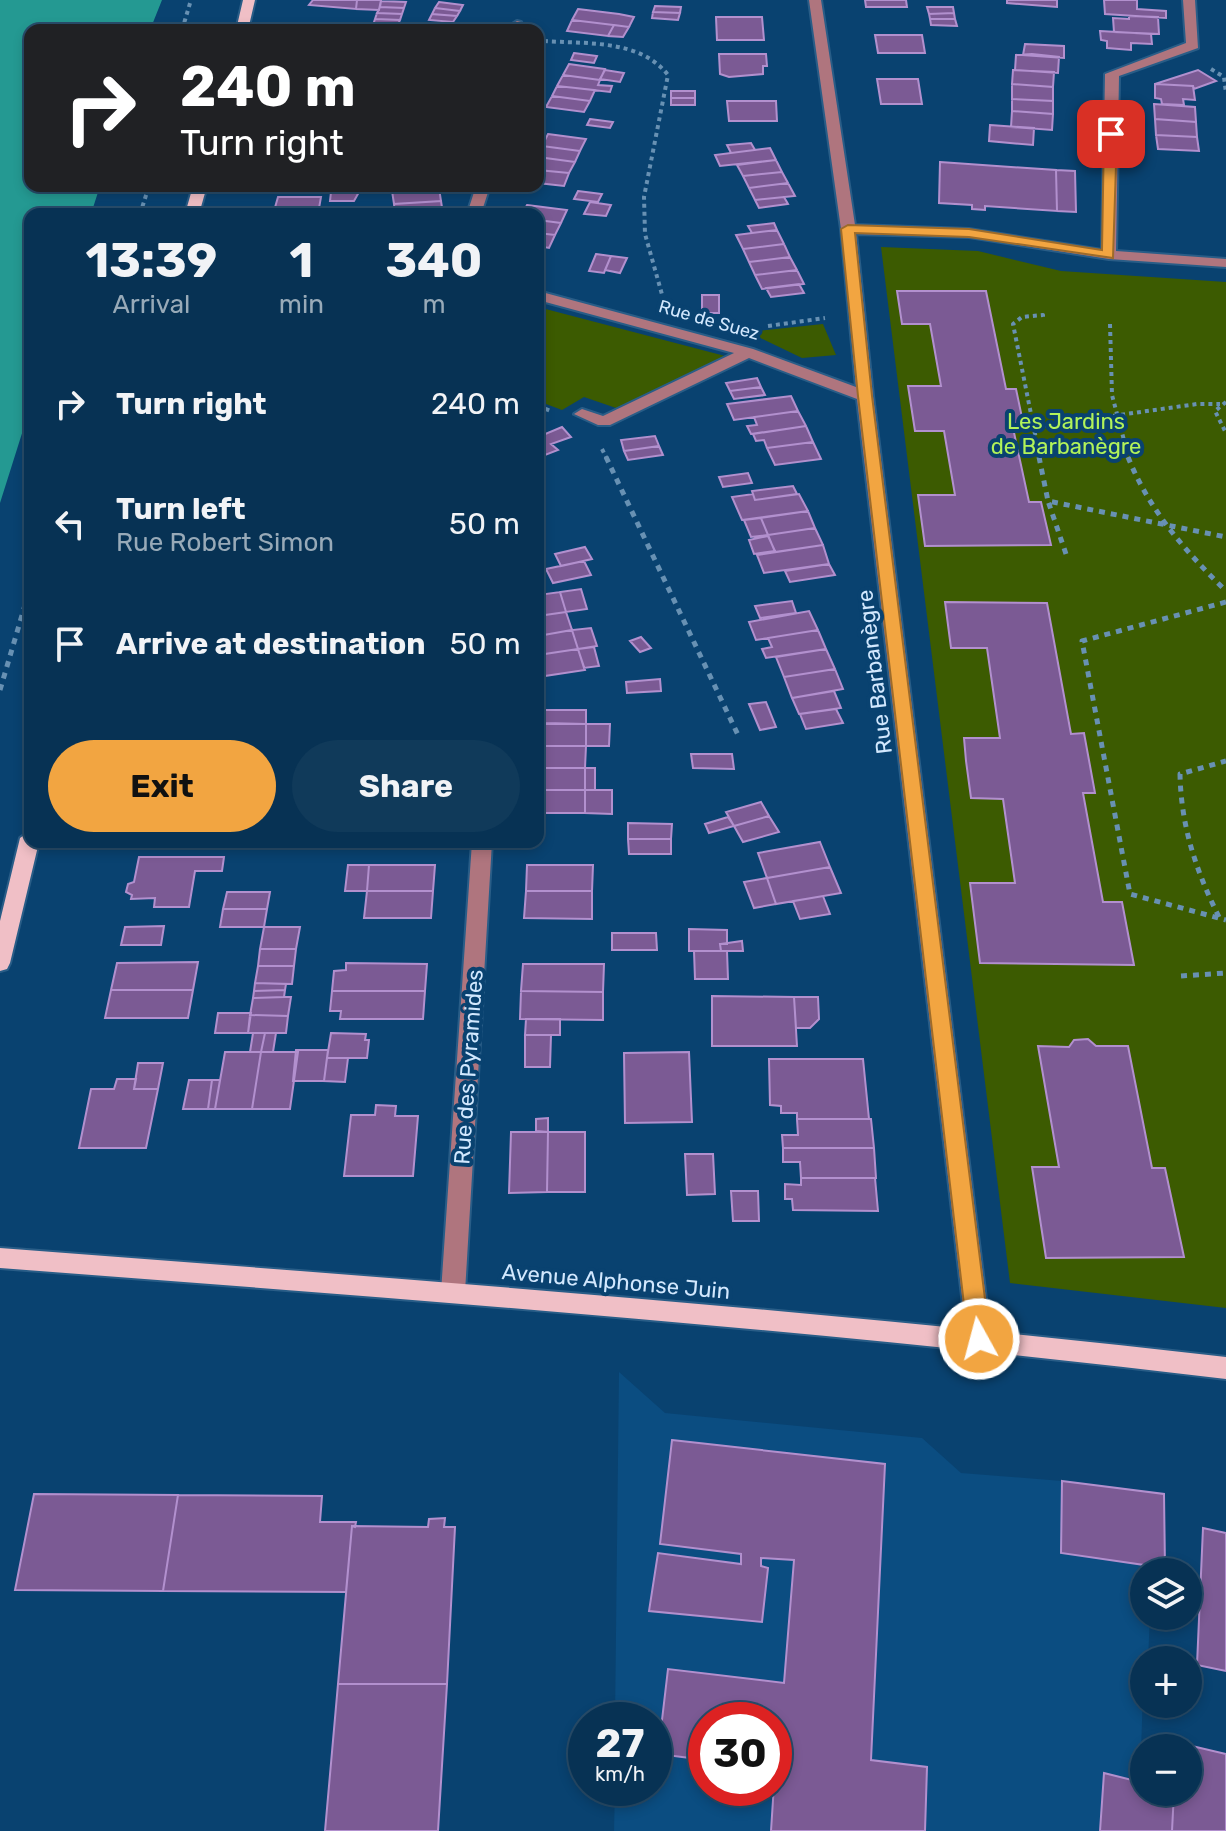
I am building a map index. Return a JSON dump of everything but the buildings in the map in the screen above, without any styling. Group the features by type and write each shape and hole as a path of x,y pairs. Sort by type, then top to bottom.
{"main road":[{"path":"243,24 249,0"},
{"path":"0,963 28,848"},
{"name":"Avenue Alphonse Juin","path":"0,1258 453,1292 979,1339 1226,1368"}],"street":[{"name":"Rue Barbanègre","path":"815,0 848,229 865,396 979,1339"},
{"path":"1109,255 1112,74 1193,45 1189,0"},
{"path":"848,229 969,233 1109,255 1226,263"},
{"name":"Rue de Suez","path":"544,297 704,338 865,396"},
{"path":"582,414 604,422 748,352"},
{"name":"Rue des Pyramides","path":"453,1292 482,848"}],"path":[{"path":"184,24 191,0"},
{"path":"544,41 616,47 643,53 656,59 668,75 644,197 645,234 673,330"},
{"path":"704,338 856,314"},
{"path":"1043,319 1043,315 1029,315 1013,324 1048,501 1066,554"},
{"path":"1110,324 1114,348 1112,401 1134,476 1163,524 1189,557 1226,591"},
{"path":"1034,427 1226,402"},
{"path":"1220,404 1215,411 1226,433"},
{"path":"604,422 595,433 739,737"},
{"path":"1048,501 1226,537"},
{"path":"1223,919 1130,894 1082,641 1226,602"},
{"path":"0,690 24,608"},
{"path":"1223,919 1197,874 1186,843 1179,804 1180,774 1226,761"},
{"path":"1181,976 1226,973"}],"shaded area":[{"path":"0,0 162,0 152,24 24,24 24,192 98,192 93,208 24,208 24,427 0,503"},
{"path":"619,1372 665,1413 922,1438 961,1473 1062,1481 1164,1494 1165,1558 1130,1558 1130,1630 1149,1630 1149,1646 1130,1646 1130,1718 1142,1718 1142,1734 1130,1734 1130,1794 1100,1831 614,1831 615,1806 672,1806 672,1702 615,1702"}],"green space":[{"name":"Les Jardins de Barbanègre","path":"881,247 978,251 1061,271 1226,282 1226,1308 1010,1283"},
{"path":"544,309 725,356 619,409 584,397 562,410 544,403"},
{"path":"823,324 836,355 802,358 748,332"}],"route":[{"path":"979,1339 865,396 848,229 969,233 1109,255 1111,134"}]}
